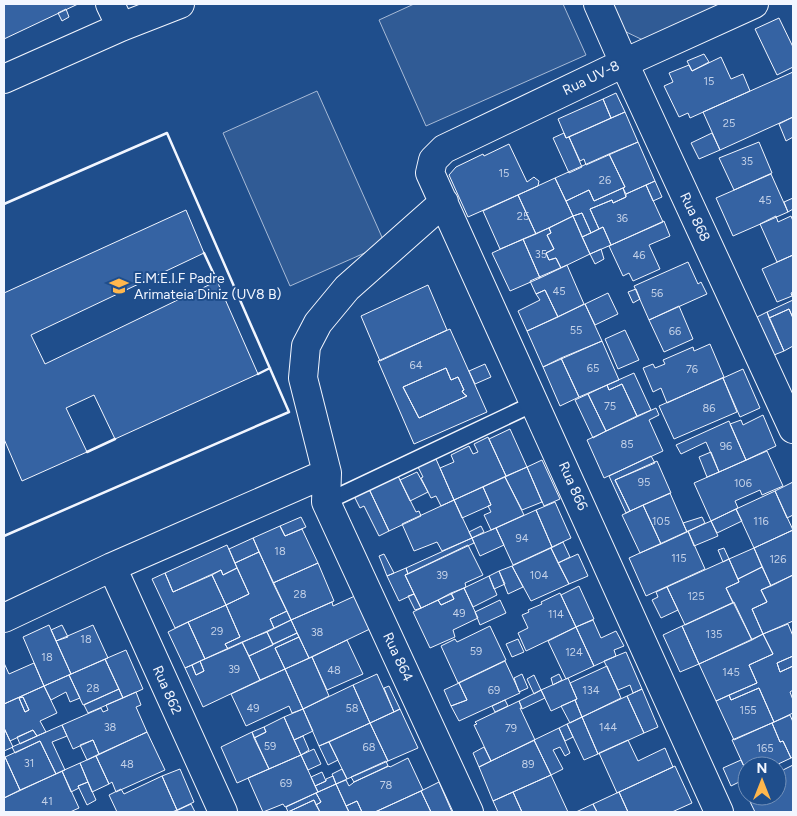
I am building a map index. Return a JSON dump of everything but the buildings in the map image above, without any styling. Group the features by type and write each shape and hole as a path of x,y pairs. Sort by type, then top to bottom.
{"street":[{"path":"4,79 116,16 180,4"},
{"name":"Rua 868","path":"598,4 793,429"},
{"name":"Rua UV-8","path":"433,160 444,149 624,63 754,4"},
{"name":"Rua 866","path":"433,160 430,172 719,812"},
{"path":"326,502 327,473 303,378 306,346 318,323 347,288 444,202"},
{"path":"4,618 112,567 327,473"},
{"name":"Rua 864","path":"326,502 469,812"},
{"name":"Rua 862","path":"112,567 223,812"}],"lane":[{"path":"326,502 535,403"}],"shaded area":[{"path":"414,4 563,4 586,55 426,126 379,20"},
{"path":"612,4 720,4 645,41 620,29"},
{"path":"317,91 385,244 290,286 223,133"}],"wall":[{"path":"4,204 167,133 289,412 4,536"},
{"path":"204,253 217,281"},
{"path":"258,374 270,368"},
{"path":"87,452 115,439"}],"place":[{"name":"E.M.E.I.F Padre Arimateia Diniz (UV8 B)","path":"119,286"}]}
